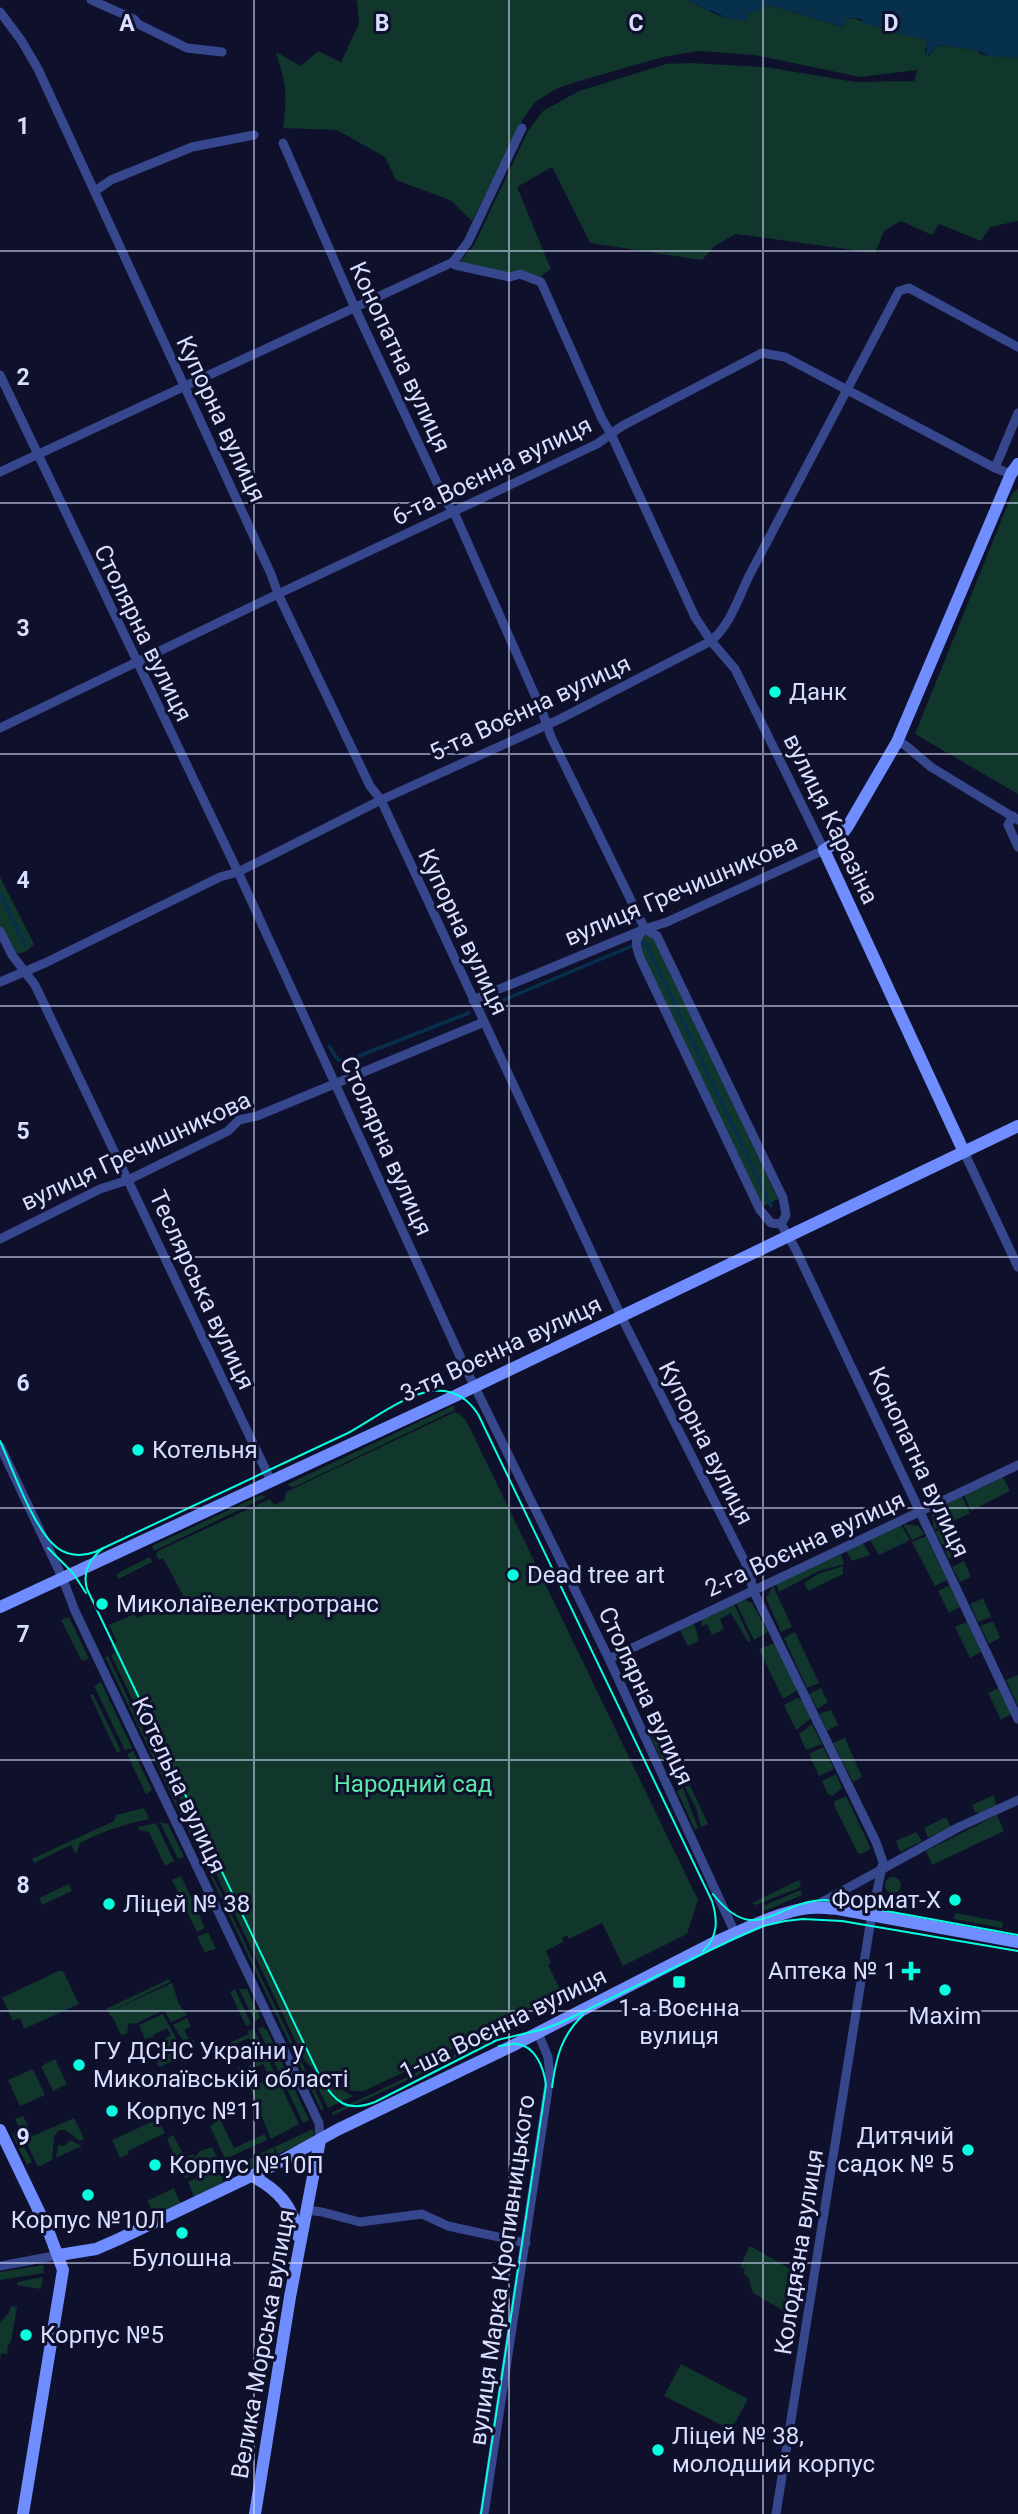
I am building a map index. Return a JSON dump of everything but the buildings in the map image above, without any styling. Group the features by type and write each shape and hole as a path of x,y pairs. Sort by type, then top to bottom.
{"main road":[{"name":"вулиця Гречишникова","path":"824,850 835,843 848,826 897,742 1015,469"},
{"name":"вулиця Каразіна","path":"824,850 964,1152"},
{"name":"3-тя Воєнна вулиця","path":"0,1607 621,1316 784,1230 1018,1126"},
{"name":"1-ша Воєнна вулиця","path":"59,2255 96,2249 252,2176 397,2100 538,2033 735,1933 812,1907"},
{"path":"812,1907 838,1909 1018,1942"},
{"path":"0,2130 59,2255 62,2270 62,2285 23,2514"},
{"name":"Велика Морська вулиця","path":"256,2514 299,2245 320,2140"},
{"path":"252,2176 270,2186 287,2203 296,2222 299,2245"}],"street":[{"path":"91,0 134,19 138,24 187,48 222,52"},
{"name":"Купорна вулиця","path":"0,12 38,69 271,573 278,594 370,786 381,800 621,1316 749,1570 753,1590 879,1847 883,1862 880,1871"},
{"path":"0,472 453,262 468,242 522,128"},
{"path":"94,191 111,180 192,147 254,135"},
{"name":"Конопатна вулиця","path":"283,143 355,308 446,502 454,512 547,725 645,929 657,936 783,1198 786,1215 784,1230 1018,1719"},
{"name":"вулиця Каразіна","path":"453,262 455,265 510,276 520,274 541,282 695,617 735,669 824,850"},
{"name":"5-та Воєнна вулиця","path":"0,982 220,877 238,872 381,800 547,725 711,641 721,633 727,623 748,576 896,296 905,289 909,288 1018,347"},
{"name":"6-та Воєнна вулиця","path":"0,729 597,444 622,426 762,353 785,357 995,468"},
{"name":"Столярна вулиця","path":"0,375 238,872 474,1386 609,1659 735,1933"},
{"path":"995,468 1017,418"},
{"name":"вулиця Гречишникова","path":"995,468 1015,469"},
{"path":"897,742 905,745 931,767 1015,818 1008,825 1018,847"},
{"name":"вулиця Гречишникова","path":"473,1000 667,922 824,850"},
{"name":"Конопатна вулиця","path":"645,929 636,937 635,944 641,960 760,1210 771,1223 784,1230"},
{"name":"Теслярська вулиця","path":"0,931 12,956 35,985 271,1481"},
{"name":"вулиця Гречишникова","path":"0,1239 100,1189 128,1180 228,1131 239,1120 257,1116 484,1022"},
{"name":"вулиця Каразіна","path":"964,1152 1018,1267"},
{"name":"Котельна вулиця","path":"0,1446 62,1577 75,1611 319,2123 320,2140"},
{"name":"2-га Воєнна вулиця","path":"609,1659 1018,1465"},
{"name":"1-ша Воєнна вулиця","path":"812,1907 975,1819 1018,1800"},
{"name":"Колодязна вулиця","path":"776,2514 880,1871"},
{"name":"вулиця Марка Кропивницького","path":"484,2514 550,2076 548,2057 538,2033"},
{"path":"306,2210 322,2211 360,2222 422,2214 448,2226 526,2243"},
{"name":"1-ша Воєнна вулиця","path":"0,2266 59,2255"}],"green space":[{"path":"355,0 687,0 720,16 746,21 748,14 769,5 843,27 845,18 855,19 925,39 925,52 928,56 938,45 977,50 982,55 1018,58 1018,221 990,227 981,241 939,224 932,235 901,221 884,231 875,253 736,234 716,245 702,260 590,243 552,167 517,187 551,269 539,278 462,265 461,260 474,245 528,131 543,111 579,91 666,64 765,67 855,82 914,81 917,70 860,77 755,55 698,51 663,57 576,82 556,89 535,102 523,119 472,221 450,200 396,180 385,157 337,130 283,128 285,91 276,54 301,66 318,51 341,62 359,24"},
{"path":"1018,489 1018,794 915,734 1012,494"},
{"path":"0,877 34,944 22,953 13,953 0,926"},
{"path":"643,932 653,937 778,1199 762,1207 643,957 638,940"},
{"path":"452,1406 455,1410 294,1487 288,1484"},
{"name":"Народний сад","path":"455,1412 467,1422 698,1900 687,1934 623,1966 602,1923 569,1939 567,1935 562,1938 563,1942 546,1951 551,1963 548,1965 562,1993 497,2023 499,2027 364,2091 348,2090 332,2083 305,2061 204,1849 214,1844 213,1841 203,1846 111,1655 115,1653 111,1645 117,1642 109,1625 135,1614 137,1618 184,1597 163,1558 159,1560 156,1554 158,1551 270,1499 274,1505 285,1500 285,1493 288,1491"},
{"path":"1003,1477 1010,1491 971,1511 964,1495"},
{"path":"261,1495 266,1497 154,1551 152,1546"},
{"path":"962,1496 970,1513 949,1523 942,1506"},
{"path":"940,1507 947,1524 934,1530 932,1513"},
{"path":"903,1524 918,1526 925,1534 912,1540"},
{"path":"901,1525 910,1540 879,1555 870,1540"},
{"path":"948,1526 961,1553 949,1559 935,1532"},
{"path":"926,1536 947,1580 935,1586 912,1542"},
{"path":"863,1543 870,1555 852,1561 846,1551"},
{"path":"841,1554 844,1564 819,1571 779,1592 776,1584"},
{"path":"150,1557 152,1562 118,1579 120,1572"},
{"path":"964,1561 971,1577 960,1582 952,1567"},
{"path":"843,1566 843,1574 808,1591 804,1583 818,1574"},
{"path":"950,1585 960,1607 949,1613 938,1591"},
{"path":"773,1586 792,1627 781,1632 766,1598"},
{"path":"983,1598 991,1617 978,1622 970,1604"},
{"path":"746,1600 752,1603 768,1632 754,1640 736,1603"},
{"path":"734,1604 751,1641 748,1642 731,1613 720,1619 724,1629 712,1635 707,1624 701,1627 702,1619"},
{"path":"69,1617 89,1659 82,1661 61,1620"},
{"path":"993,1621 1000,1638 989,1644 980,1626"},
{"path":"967,1622 981,1652 970,1658 955,1627"},
{"path":"694,1623 699,1641 688,1646 680,1630"},
{"path":"795,1632 819,1683 807,1688 784,1638"},
{"path":"775,1643 798,1690 783,1699 759,1649"},
{"path":"108,1656 197,1844 195,1845 105,1657"},
{"path":"1018,1675 1018,1706 1006,1680"},
{"path":"101,1682 132,1748 125,1750 94,1686"},
{"path":"821,1688 828,1702 817,1709 809,1694"},
{"path":"998,1688 1011,1714 1001,1720 988,1693"},
{"path":"93,1694 121,1751 117,1753 90,1695"},
{"path":"797,1698 803,1700 811,1718 796,1730 784,1705"},
{"path":"831,1710 838,1725 827,1731 819,1714"},
{"path":"812,1724 822,1744 806,1750 799,1734"},
{"path":"658,1734 668,1755 661,1759 651,1737"},
{"path":"845,1738 862,1777 853,1782 833,1743"},
{"path":"823,1747 834,1769 819,1776 809,1754"},
{"path":"133,1751 152,1790 146,1794 127,1754"},
{"path":"836,1774 842,1788 832,1796 828,1794 822,1781"},
{"path":"690,1785 708,1824 701,1827 696,1808 685,1787"},
{"path":"683,1788 698,1828 695,1830 677,1791"},
{"path":"994,1795 996,1805 979,1813 975,1812 972,1805"},
{"path":"846,1796 871,1849 861,1854 858,1853 834,1805 835,1801"},
{"path":"144,1808 149,1819 114,1828 80,1843 76,1854 71,1845 34,1863 32,1859 114,1821 116,1815"},
{"path":"997,1815 1004,1831 932,1865 926,1851"},
{"path":"946,1817 951,1827 928,1838 924,1828"},
{"path":"160,1822 168,1824 184,1857 178,1859"},
{"path":"156,1823 174,1861 165,1866 149,1832 139,1830 138,1827"},
{"path":"916,1832 922,1841 900,1852 896,1841"},
{"path":"204,1857 324,2109 321,2110 202,1858"},
{"path":"181,1876 205,1928 197,1932 172,1880"},
{"path":"890,1877 896,1877 901,1885 899,1891 890,1893 885,1888 885,1882"},
{"path":"799,1880 801,1887 755,1905 752,1903"},
{"path":"69,1884 72,1891 42,1905 39,1898"},
{"path":"801,1891 802,1895 765,1911 763,1906"},
{"path":"955,1913 1003,1922 1002,1928 954,1919"},
{"path":"208,1932 216,1949 205,1952 197,1937"},
{"path":"63,1971 79,2004 24,2029 20,2018 13,2021 2,1998"},
{"path":"169,1979 170,1982 109,2012 172,1983 179,2004 187,2015 171,2022 164,2010 135,2024 129,2023 127,2033 121,2035 106,2009"},
{"path":"235,1989 251,2024 246,2026 230,1992"},
{"path":"239,1989 247,1989 260,2017 255,2022"},
{"path":"163,2014 184,2049 172,2055 173,2061 159,2067 157,2063 164,2039 171,2035 167,2028 153,2035 154,2037 145,2039 139,2025"},
{"path":"187,2018 191,2026 184,2030 195,2044 187,2047 173,2025"},
{"path":"258,2028 267,2030 309,2120 303,2123"},
{"path":"254,2029 299,2124 271,2139 250,2088 270,2078 263,2064 241,2074 238,2067 243,2071 251,2065 256,2066 255,2062 259,2060 249,2038 231,2046 234,2052 231,2053 227,2044"},
{"path":"500,2033 502,2036 333,2115 331,2113"},
{"path":"55,2059 67,2084 53,2091 41,2066"},
{"path":"33,2069 45,2095 20,2106 8,2080"},
{"path":"310,2072 353,2096 328,2108"},
{"path":"197,2105 203,2110 186,2120 179,2113"},
{"path":"23,2116 33,2136 74,2118 84,2139 80,2141 65,2130 59,2130 54,2137 52,2160 38,2167 15,2119"},
{"path":"158,2119 165,2133 128,2151 129,2154 120,2158 112,2140"},
{"path":"220,2119 234,2148 265,2134 267,2140 225,2159 210,2126"},
{"path":"15,2129 32,2162 27,2165 13,2136"},
{"path":"313,2129 311,2139 278,2154 274,2147"},
{"path":"173,2135 185,2158 193,2154 195,2157 200,2151 212,2147 220,2163 185,2178 167,2139"},
{"path":"70,2140 82,2146 56,2158 58,2145 65,2146"},
{"path":"273,2147 276,2155 240,2174 231,2169"},
{"path":"221,2167 223,2182 194,2197 188,2182"},
{"path":"174,2188 181,2204 162,2212 152,2210 147,2201"},
{"path":"750,2246 801,2275 796,2306 786,2312 753,2293 748,2277 743,2274 745,2270 740,2266"},
{"path":"43,2265 44,2273 0,2280 0,2272"},
{"path":"43,2277 41,2289 17,2285 18,2282"},
{"path":"11,2306 17,2307 11,2342 7,2354 1,2353 0,2361 0,2322 9,2313"},
{"path":"681,2364 748,2399 731,2430 664,2396"}],"water":[{"path":"687,0 1018,0 1018,58 988,56 977,50 938,45 926,57 925,39 909,37 877,26 862,25 862,19 846,18 844,27 769,5 748,14 746,21 728,19 711,10 708,12"}],"waterway":[{"path":"0,894 25,945"},
{"path":"639,944 645,942 771,1206"},
{"path":"482,1009 632,946"},
{"path":"329,1046 338,1060 346,1061 469,1013"}],"tram line":[{"path":"0,1441 31,1511 46,1536 63,1551 84,1555 348,1433 414,1396 432,1391 448,1392 464,1399 478,1414 712,1901 715,1915 714,1934 703,1951"},
{"path":"48,1548 73,1573 86,1593"},
{"path":"103,1548 88,1566 87,1589 320,2077 342,2103 357,2106 375,2102 497,2040 560,2023 731,1940 763,1926 785,1921 842,1921 1018,1951"},
{"path":"713,1894 728,1910 742,1918 754,1920 767,1918 809,1902 826,1900 1018,1935"},
{"path":"552,2087 561,2048 569,2031 583,2015"},
{"path":"481,2514 546,2085 541,2066 529,2049 515,2044 499,2046"}],"place":[{"name":"Данк","path":"775,692"},
{"name":"Котельня","path":"138,1450"},
{"name":"Dead tree art","path":"513,1575"},
{"name":"Миколаївелектротранс","path":"102,1604"},
{"name":"Формат-X","path":"955,1900"},
{"name":"Ліцей № 38","path":"109,1904"},
{"name":"Аптека № 1","path":"911,1971"},
{"name":"1-а Воєнна вулиця","path":"679,1982"},
{"name":"Maxim","path":"945,1990"},
{"name":"ГУ ДСНС України у Миколаївській області","path":"79,2065"},
{"name":"Корпус №11","path":"112,2111"},
{"name":"Дитячий садок № 5","path":"968,2150"},
{"name":"Корпус №10П","path":"155,2165"},
{"name":"Корпус №10Л","path":"88,2195"},
{"name":"Булошна","path":"182,2233"},
{"name":"Корпус №5","path":"26,2335"},
{"name":"Ліцей № 38, молодший корпус","path":"658,2450"}]}
